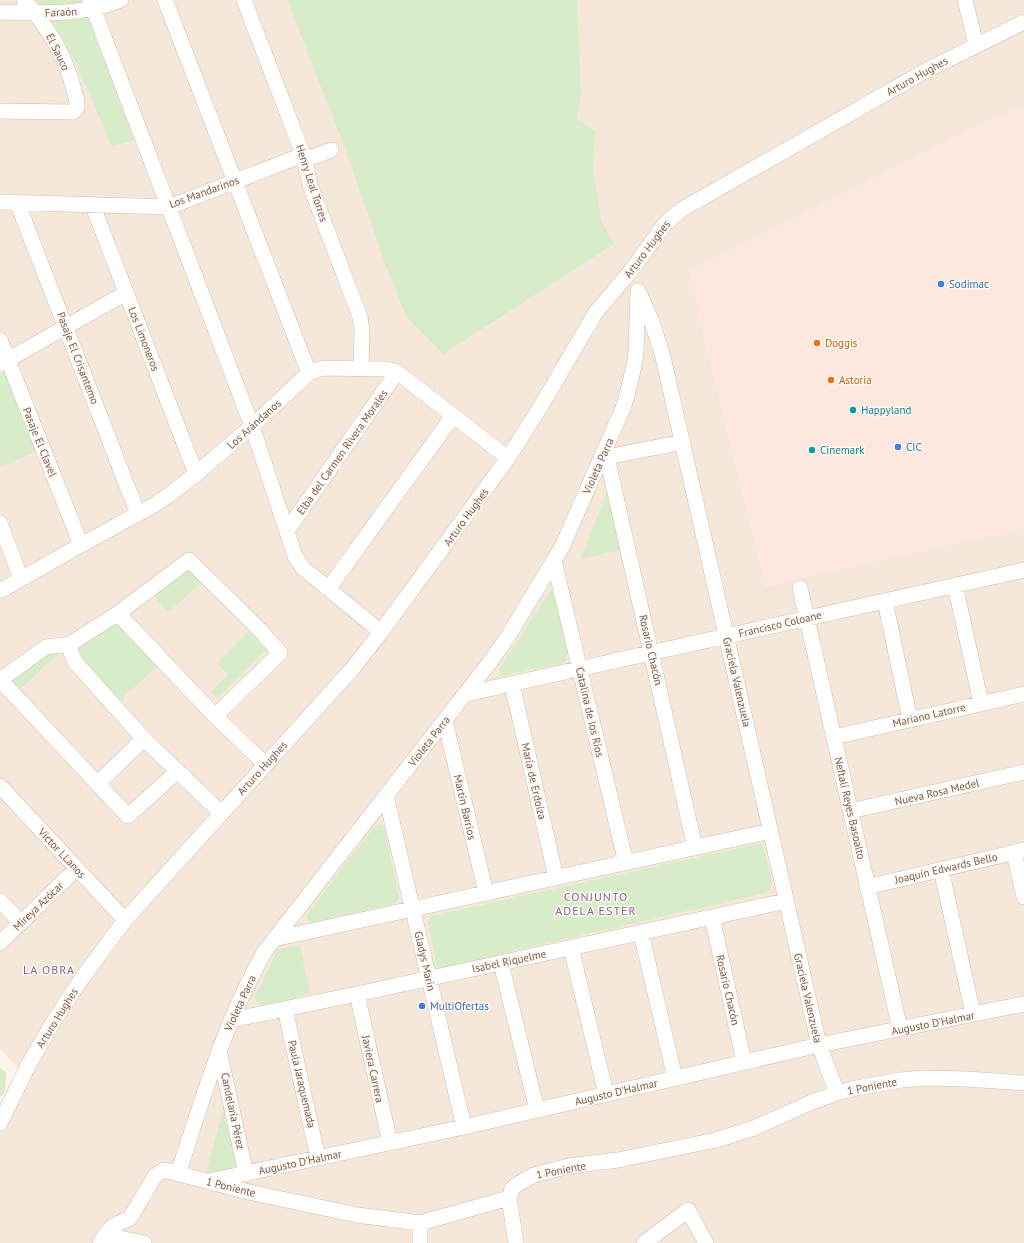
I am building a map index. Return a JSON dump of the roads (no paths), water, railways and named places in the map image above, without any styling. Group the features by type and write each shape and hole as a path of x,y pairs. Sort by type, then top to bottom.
{"street":[{"name":"El Sauco","path":"0,111 70,112 75,111 77,108 77,102 67,67 53,38 24,0"},
{"name":"Faraón","path":"0,12 65,13 92,5 121,0"},
{"path":"165,0 310,373"},
{"name":"Henry Leal Torres","path":"244,0 304,157 310,185 360,317 362,331 361,369"},
{"path":"965,0 976,45"},
{"path":"92,5 252,426 295,556 300,564 328,589 381,632"},
{"name":"Arturo Hughes","path":"0,1123 29,1064 52,1024 80,981 125,920 353,668 381,632 508,458 545,400 596,312 630,272 659,231 672,216 918,75 1024,22"},
{"name":"Los Mandarinos","path":"0,202 169,207 295,158 316,156 331,150"},
{"name":"Pasaje El Crisantemo","path":"17,202 138,514"},
{"name":"Los Limoneros","path":"92,204 196,474"},
{"name":"Graciela Valenzuela","path":"630,272 652,322 660,345 819,1045 837,1093"},
{"name":"Violeta Parra","path":"178,1174 219,1049 258,964 274,939 445,722 508,638 554,561 605,456 623,408 632,379 636,352 638,291"},
{"path":"4,362 126,293"},
{"name":"Pasaje El Clavel","path":"0,340 4,362 81,545"},
{"name":"Los Arándanos","path":"0,591 138,514 169,495 252,426 310,373 316,370 324,368 386,369 397,372 508,458"},
{"name":"Elba del Carmen Rivera Morales","path":"287,531 397,372"},
{"path":"328,589 453,416"},
{"path":"605,456 683,442"},
{"name":"Rosario Chacón","path":"605,456 695,848"},
{"path":"0,523 21,579"},
{"path":"178,771 128,816 0,680 46,647 70,644 117,614 189,560 260,630 280,653 215,716"},
{"name":"Catalina de los Ríos","path":"554,561 626,863"},
{"name":"Francisco Coloane","path":"466,694 1024,570"},
{"path":"954,585 981,703"},
{"name":"Neftalí Reyes Basoalto","path":"800,588 900,1029"},
{"path":"885,600 910,720"},
{"path":"117,614 215,716 265,764"},
{"path":"70,644 70,650 75,662 144,739 221,813"},
{"name":"María de Erdoíza","path":"512,684 556,878"},
{"name":"Mariano Latorre","path":"834,737 1024,694"},
{"name":"Martín Barrios","path":"445,722 486,893"},
{"path":"98,783 144,739"},
{"name":"Nueva Rosa Medel","path":"850,811 1024,772"},
{"name":"Victor LLanos","path":"0,786 125,920"},
{"name":"Gladys Marin","path":"386,796 464,1127"},
{"path":"274,939 771,832"},
{"path":"1019,851 1024,897"},
{"name":"Joaquín Edwards Bello","path":"868,886 1019,851"},
{"name":"Mireya Azócar","path":"0,943 76,868"},
{"path":"941,869 973,1014"},
{"path":"0,900 21,923"},
{"name":"Isabel Riquelme","path":"231,1020 430,979 786,901"},
{"name":"Rosario Chacón","path":"712,917 744,1062"},
{"path":"641,933 675,1078"},
{"path":"570,948 606,1094"},
{"path":"501,963 537,1110"},
{"name":"Javiera Carrera","path":"357,994 390,1143"},
{"name":"Augusto D'Halmar","path":"209,1181 464,1127 819,1045 1024,1004"},
{"name":"Paula Jaraquemada","path":"285,1010 318,1158"},
{"name":"Candelaria Pérez","path":"219,1049 246,1174"},
{"name":"1 Poniente","path":"128,1240 130,1218 155,1176 164,1170 249,1192 357,1215 420,1223 508,1198 512,1189 516,1185 534,1175 569,1166 618,1160 716,1140 754,1128 837,1093 877,1084 924,1078 959,1078 1024,1083"},
{"path":"508,1198 516,1243"},
{"path":"644,1243 688,1210 706,1243"},
{"path":"103,1239 113,1226 130,1218"},
{"path":"420,1223 420,1243"},
{"path":"103,1239 128,1240 144,1243"}],"place":[{"name":"Sodimac","path":"941,284"},
{"name":"Doggis","path":"817,343"},
{"name":"Astoria","path":"831,380"},
{"name":"Happyland","path":"853,410"},
{"name":"CIC","path":"898,447"},
{"name":"Cinemark","path":"812,450"},
{"name":"MultiOfertas","path":"422,1006"}],"district":[{"name":"CONJUNTO ADELA ESTER","path":"596,903"},
{"name":"LA OBRA","path":"49,969"}]}
